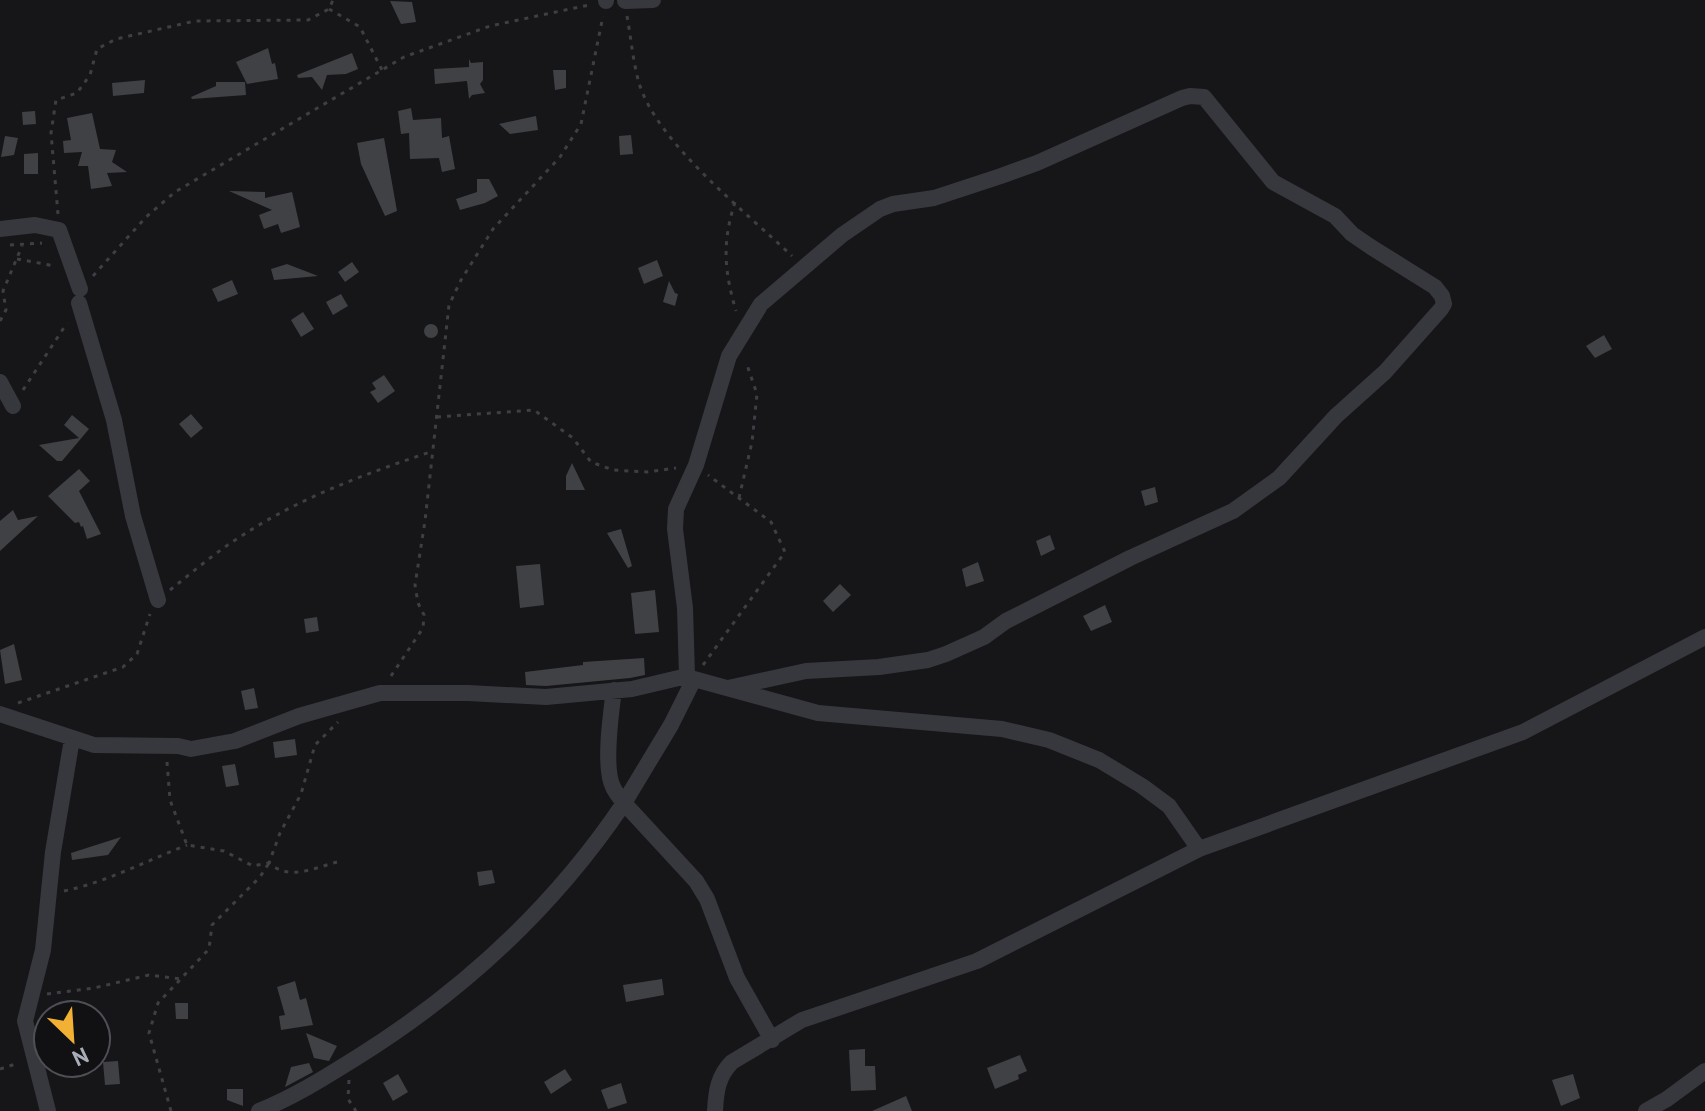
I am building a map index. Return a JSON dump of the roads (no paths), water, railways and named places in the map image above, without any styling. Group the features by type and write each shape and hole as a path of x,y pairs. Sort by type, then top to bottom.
{"street":[{"path":"625,0 653,0"},
{"path":"259,1111 305,1090 419,1017 502,948 573,872 624,803 671,725 691,677 684,588 675,529 676,509 696,465 729,356 761,304 803,267 880,209 934,198 1001,176 1182,98 1197,95 1204,97 1218,111 1259,168 1273,182 1335,216 1352,234 1435,287 1442,296 1444,304 1385,372 1348,404 1279,478 1233,511 1130,558 1006,621 984,637 946,654 928,660 879,667 806,671 728,688"},
{"path":"0,229 35,225 59,230 114,420 133,516 158,600"},
{"path":"0,382 13,406"},
{"path":"715,1111 718,1083 724,1070 732,1062 802,1020 967,966 1199,849 1523,732 1705,637"},
{"path":"7,709 72,739 94,745 191,749 235,741 299,716 380,693 546,697 653,685 691,677 818,713 1002,729 1049,740 1099,760 1169,806 1199,849"},
{"path":"614,690 609,771 613,786 624,803 696,881 707,899 737,978 772,1040"},
{"path":"48,1111 25,1021 43,950 72,739"},
{"path":"1646,1111 1705,1071"}]}
